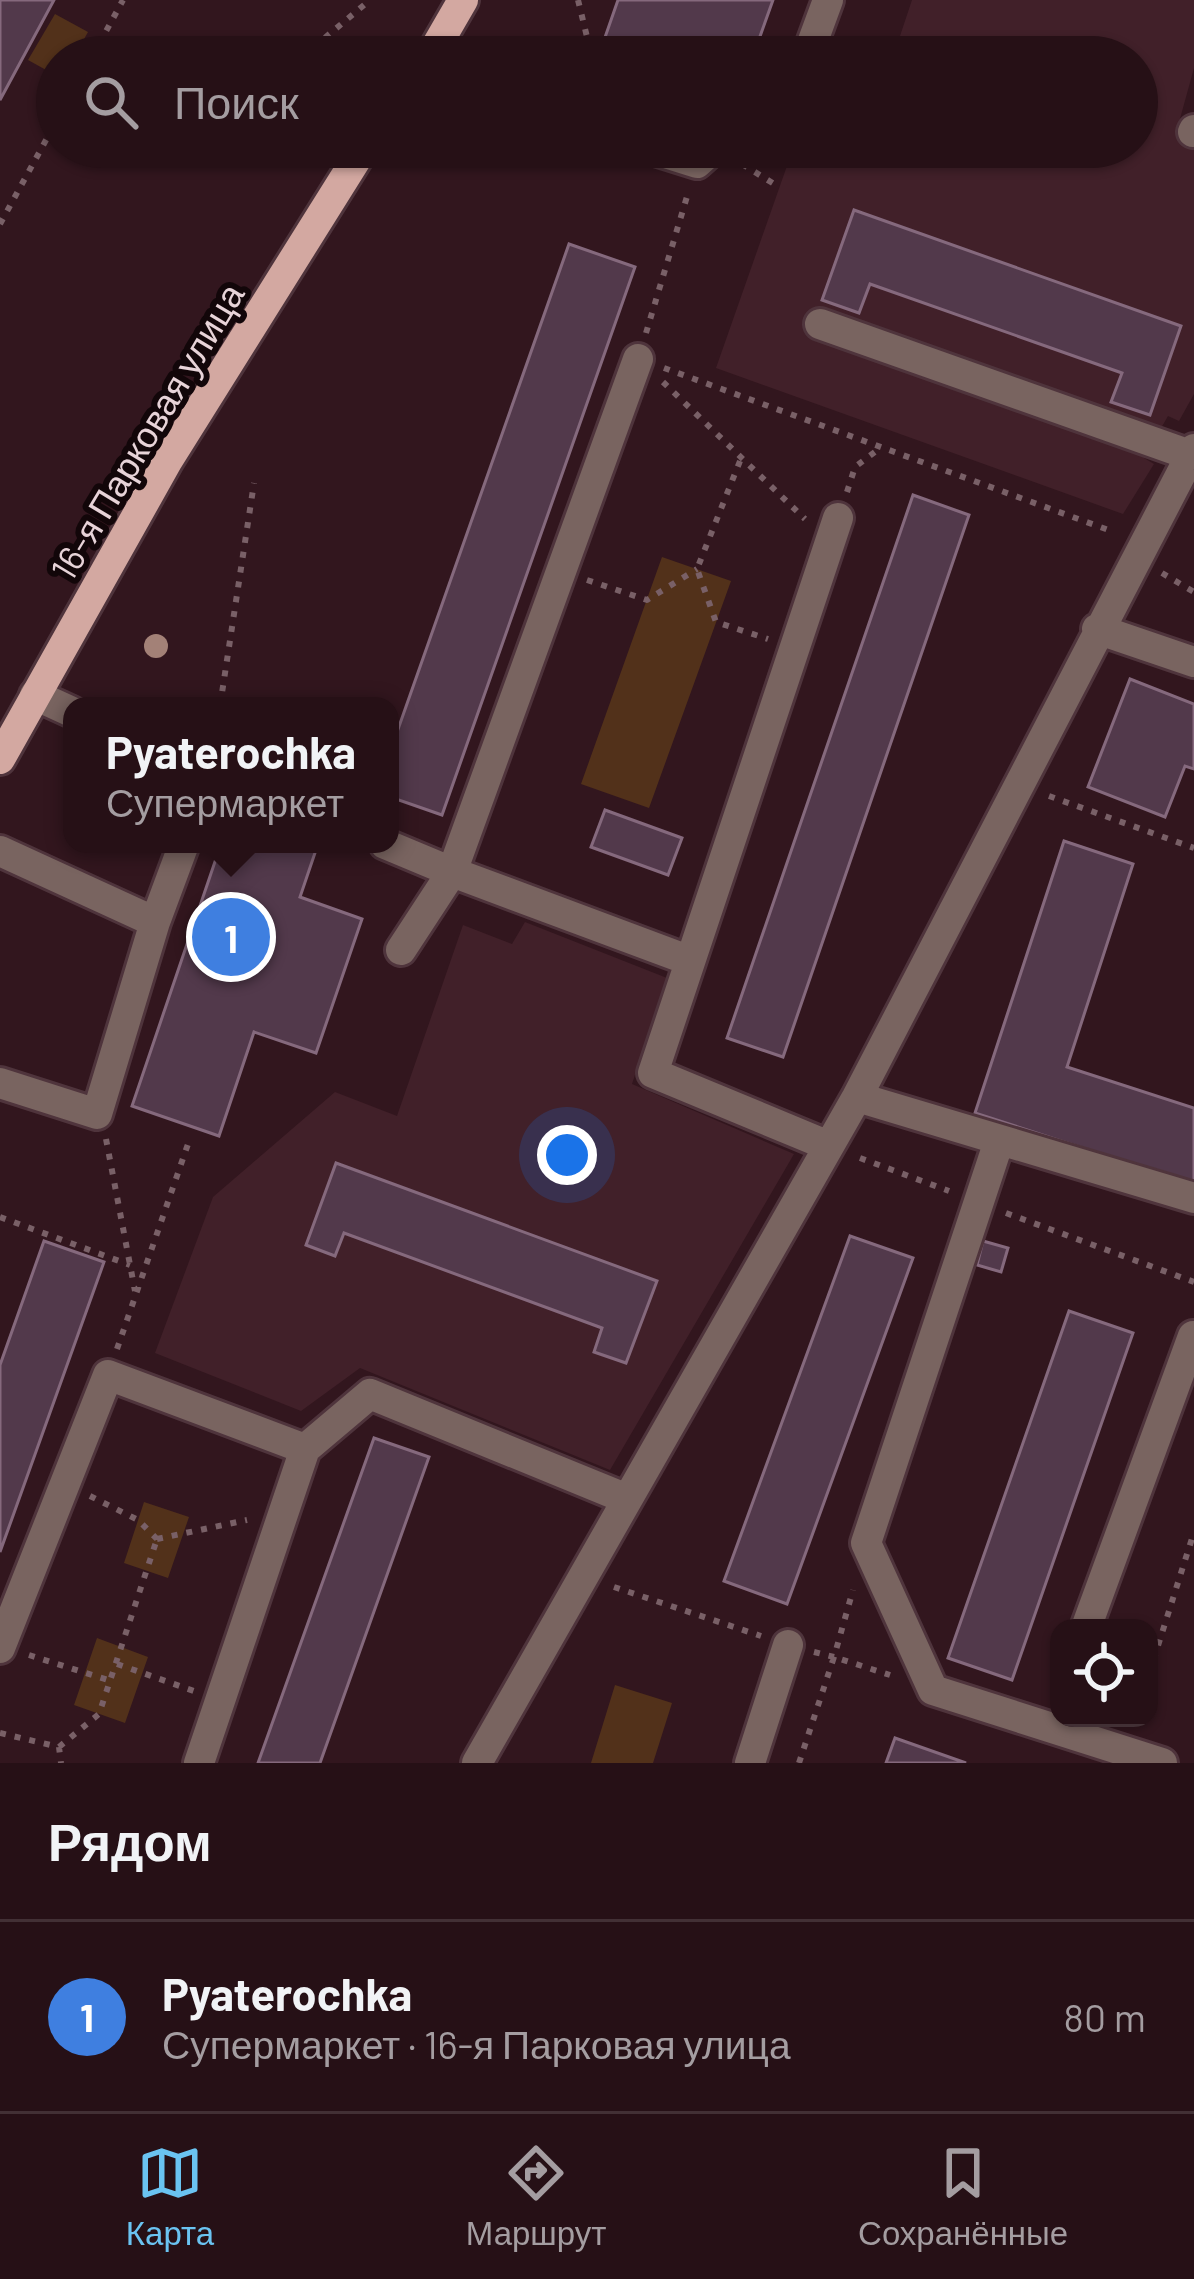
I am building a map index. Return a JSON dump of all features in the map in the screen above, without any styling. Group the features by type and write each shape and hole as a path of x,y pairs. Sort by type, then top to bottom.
{"main road":[{"path":"443,36 464,0"},
{"name":"16-я Парковая улица","path":"0,758 168,460 351,168"}],"lane":[{"path":"815,36 828,0"},
{"path":"487,1760 627,1499 647,1435 857,1097 1192,452 820,324"},
{"path":"401,950 452,872 638,359"},
{"path":"829,1146 653,1073 834,529"},
{"path":"1097,629 1194,662"},
{"path":"35,695 63,708"},
{"path":"399,850 688,960"},
{"path":"0,851 155,922"},
{"path":"0,1083 97,1114 181,853"},
{"path":"857,1097 1194,1198"},
{"path":"999,1142 866,1543 933,1690 1050,1713"},
{"path":"1089,1619 1193,1336"},
{"path":"0,1647 108,1375 305,1448"},
{"path":"199,1763 305,1448 370,1394 627,1499"},
{"path":"750,1763 788,1645"},
{"path":"1083,1727 1162,1763"}],"path":[{"path":"103,36 123,0"},
{"path":"327,36 370,0"},
{"path":"578,0 587,36"},
{"path":"0,224 36,158"},
{"path":"638,359 710,168"},
{"path":"739,168 779,188"},
{"path":"689,377 1123,535"},
{"path":"680,398 740,459 834,529 855,466 880,448"},
{"path":"561,571 647,600 698,569 740,459"},
{"path":"221,697 254,483"},
{"path":"698,569 716,622 794,647"},
{"path":"1162,573 1194,592"},
{"path":"1017,785 1194,848"},
{"path":"106,1138 136,1295"},
{"path":"108,1375 188,1144"},
{"path":"829,1146 1194,1282"},
{"path":"0,1216 130,1265"},
{"path":"65,1484 138,1520 157,1539"},
{"path":"157,1539 284,1512"},
{"path":"1158,1646 1194,1532"},
{"path":"58,1748 99,1714 157,1539"},
{"path":"799,1763 866,1543"},
{"path":"583,1577 933,1690"},
{"path":"0,1647 111,1681"},
{"path":"117,1664 220,1700"},
{"path":"0,1733 58,1748"},
{"path":"58,1748 62,1763"}],"shaded area":[{"path":"912,0 1194,0 1194,68 1178,126 1194,132 1194,394 1179,421 1168,416 1144,458 1154,464 1123,514 716,368 786,168 1158,168 1158,36 900,36"},
{"path":"55,14 88,32 86,36 42,36"},
{"path":"662,557 731,581 649,808 581,784"},
{"path":"525,922 667,978 632,1084 794,1154 610,1470 360,1368 301,1411 155,1353 213,1197 335,1092 397,1116 463,925 512,944"},
{"path":"144,1502 189,1517 168,1578 124,1563"},
{"path":"97,1638 148,1657 125,1723 74,1705"},
{"path":"615,1685 672,1703 653,1763 591,1763"}],"building":[{"path":"0,0 54,0 0,100"},
{"path":"618,0 773,0 760,36 605,36"},
{"path":"854,210 1181,326 1150,415 1111,402 1122,373 870,284 859,313 822,300"},
{"path":"569,244 635,267 442,815 399,800 399,726"},
{"path":"913,495 969,515 783,1057 727,1038"},
{"path":"1130,679 1194,704 1194,769 1185,766 1165,817 1088,787"},
{"path":"605,810 682,838 668,875 591,847"},
{"path":"1064,841 1133,864 1067,1067 1194,1108 1194,1184 975,1113"},
{"path":"218,853 315,853 300,897 362,919 316,1053 254,1032 219,1136 132,1106"},
{"path":"336,1163 657,1281 626,1363 594,1352 602,1328 344,1233 335,1256 306,1245"},
{"path":"850,1236 913,1258 787,1604 724,1581"},
{"path":"44,1241 104,1262 0,1552 0,1365"},
{"path":"983,1241 1008,1248 1001,1272 977,1265"},
{"path":"1069,1311 1133,1333 1012,1680 948,1658"},
{"path":"374,1438 429,1457 320,1763 258,1763"},
{"path":"895,1738 966,1763 886,1763"}],"place":[{"name":"Pyaterochka","path":"231,937"}]}
